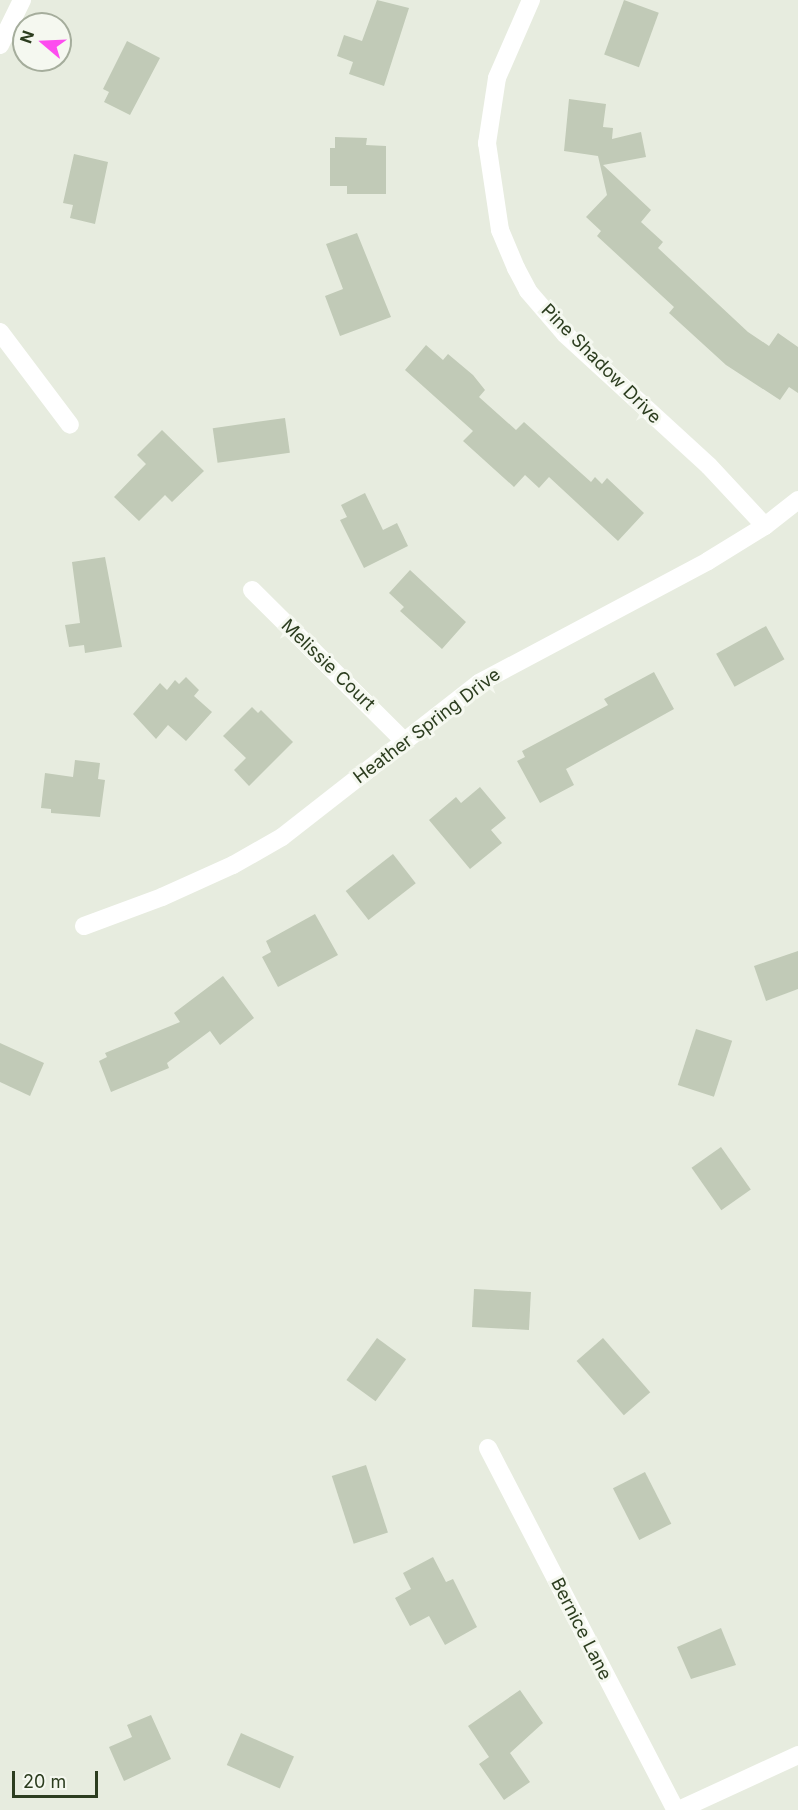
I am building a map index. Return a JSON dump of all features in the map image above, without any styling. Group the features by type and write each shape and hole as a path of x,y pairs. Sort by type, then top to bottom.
{"street":[{"path":"0,45 22,0"},
{"name":"Pine Shadow Drive","path":"531,0 497,78 487,143 500,230 516,268 528,291 565,334 709,466 765,526"},
{"path":"0,332 70,425"},
{"name":"Heather Spring Drive","path":"84,926 162,897 273,843 403,740 488,678 765,526 798,500"},
{"name":"Melissie Court","path":"252,590 403,740"},
{"name":"Bernice Lane","path":"488,1448 677,1810"},
{"path":"677,1810 798,1755"}],"building":[{"path":"377,0 409,8 384,86 349,74 353,62 337,56 344,35 362,41"},
{"path":"624,0 659,13 639,67 604,55"},
{"path":"127,41 160,58 130,115 104,102 109,92 103,89"},
{"path":"569,99 606,104 603,127 613,128 612,139 641,132 646,157 603,165 651,210 641,222 663,242 658,248 748,332 769,346 778,333 798,347 798,393 789,387 780,400 726,365 669,313 674,307 597,236 601,231 586,217 607,195 598,156 564,151"},
{"path":"335,137 367,138 366,145 386,146 386,194 347,194 347,186 330,186 330,148 335,148"},
{"path":"74,154 108,162 95,224 70,218 73,205 63,203"},
{"path":"357,233 391,317 340,336 325,296 343,289 326,244"},
{"path":"426,345 443,360 448,354 473,375 485,390 479,397 516,430 524,422 591,482 595,477 602,484 607,478 644,513 618,541 549,477 539,488 525,475 514,487 463,441 473,431 405,370"},
{"path":"285,418 290,453 218,463 213,428"},
{"path":"162,430 204,471 172,502 165,495 139,521 114,497 146,464 137,455"},
{"path":"365,493 383,530 397,523 408,546 364,568 340,520 347,517 341,505"},
{"path":"105,557 122,647 85,653 84,645 69,647 65,625 80,623 72,562"},
{"path":"410,570 466,622 442,649 400,611 404,607 389,593"},
{"path":"766,626 784,659 735,687 716,654"},
{"path":"654,672 674,709 566,769 574,785 540,803 517,761 525,757 522,751 608,705 604,699"},
{"path":"186,677 199,690 194,696 212,712 186,741 168,725 156,739 133,714 160,683 167,690 175,680 179,684"},
{"path":"252,707 258,713 261,710 293,742 249,786 234,770 246,758 223,736"},
{"path":"75,760 100,763 98,779 105,780 100,817 51,813 51,809 41,808 45,773 73,777"},
{"path":"480,787 506,818 491,830 502,843 470,869 429,820 456,797 461,803"},
{"path":"393,854 416,883 368,920 346,891"},
{"path":"315,914 338,955 278,987 262,957 271,952 266,941"},
{"path":"798,951 798,989 766,1001 754,966"},
{"path":"223,976 254,1018 220,1045 210,1031 167,1063 169,1068 111,1092 99,1061 107,1057 105,1053 180,1022 174,1013"},
{"path":"696,1029 732,1041 714,1097 678,1085"},
{"path":"0,1043 44,1063 30,1096 0,1082"},
{"path":"721,1147 751,1190 721,1210 692,1168"},
{"path":"474,1289 531,1292 529,1330 472,1327"},
{"path":"377,1338 406,1359 376,1401 346,1380"},
{"path":"603,1338 650,1392 624,1415 577,1361"},
{"path":"366,1465 388,1533 354,1544 332,1476"},
{"path":"645,1472 671,1524 639,1540 613,1488"},
{"path":"433,1557 446,1582 453,1579 477,1627 445,1645 429,1616 410,1626 395,1598 411,1589 403,1573"},
{"path":"721,1628 736,1665 691,1679 677,1647"},
{"path":"520,1690 543,1723 510,1753 530,1782 504,1800 479,1764 489,1757 468,1726"},
{"path":"151,1715 171,1759 124,1781 109,1747 132,1737 127,1725"},
{"path":"241,1733 294,1757 280,1789 227,1765"}]}
